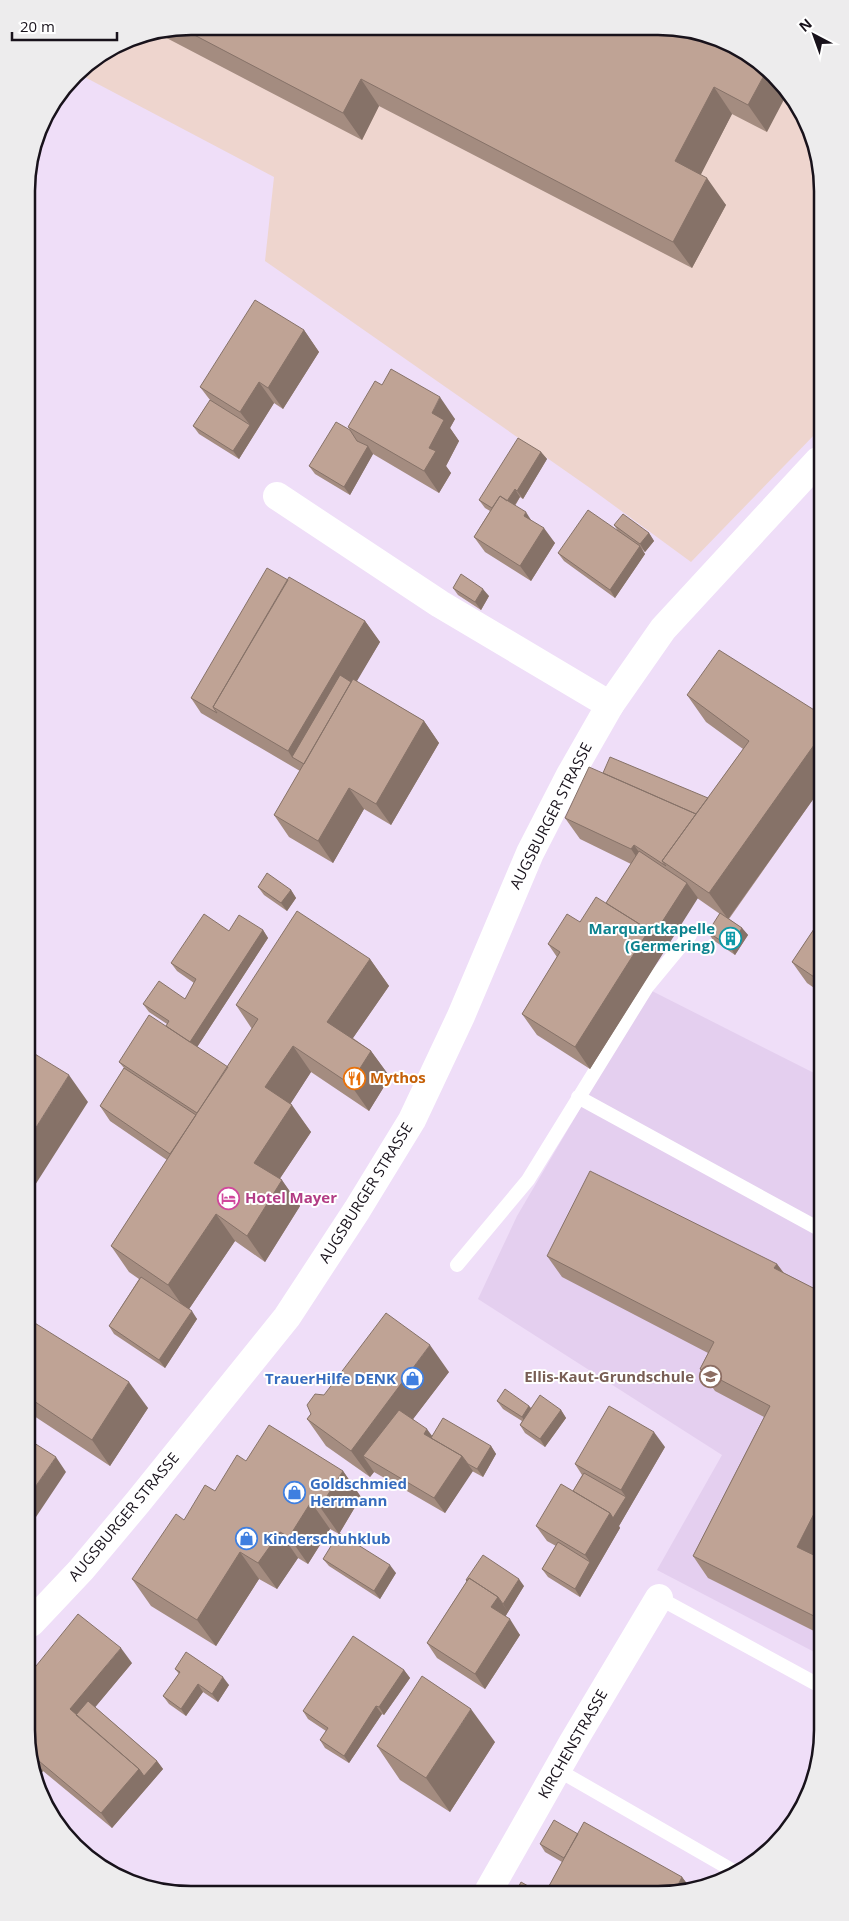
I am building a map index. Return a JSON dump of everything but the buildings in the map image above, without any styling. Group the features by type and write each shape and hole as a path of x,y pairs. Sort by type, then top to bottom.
{"street":[{"name":"AUGSBURGER STRASSE","path":"35,1619 80,1570 138,1502 287,1316 412,1120 461,1016 530,853 570,775 610,704 663,629 814,465"},
{"path":"277,496 440,604 610,704"},
{"name":"KIRCHENSTRASSE","path":"491,1886 659,1598"}],"lane":[{"path":"457,1266 528,1180 647,987 690,935"},
{"path":"578,1097 814,1226"},
{"path":"659,1598 814,1683"},
{"path":"558,1770 729,1868"}],"shaded area":[{"path":"191,35 317,35 751,66 782,96 793,113 809,150 813,170 814,435 691,562 590,488 265,261 274,177 85,77 104,61 141,43 170,36"},
{"name":"Ellis-Kaut-Grundschule","path":"650,990 814,1073 814,1652 657,1570 722,1455 478,1299 517,1216"}],"place":[{"name":"Marquartkapelle (Germering)","path":"731,938"},
{"name":"Mythos","path":"354,1078"},
{"name":"Hotel Mayer","path":"229,1198"},
{"name":"Ellis-Kaut-Grundschule","path":"710,1377"},
{"name":"TrauerHilfe DENK","path":"412,1379"},
{"name":"Goldschmied Herrmann","path":"294,1493"},
{"name":"Kinderschuhklub","path":"247,1539"}]}
